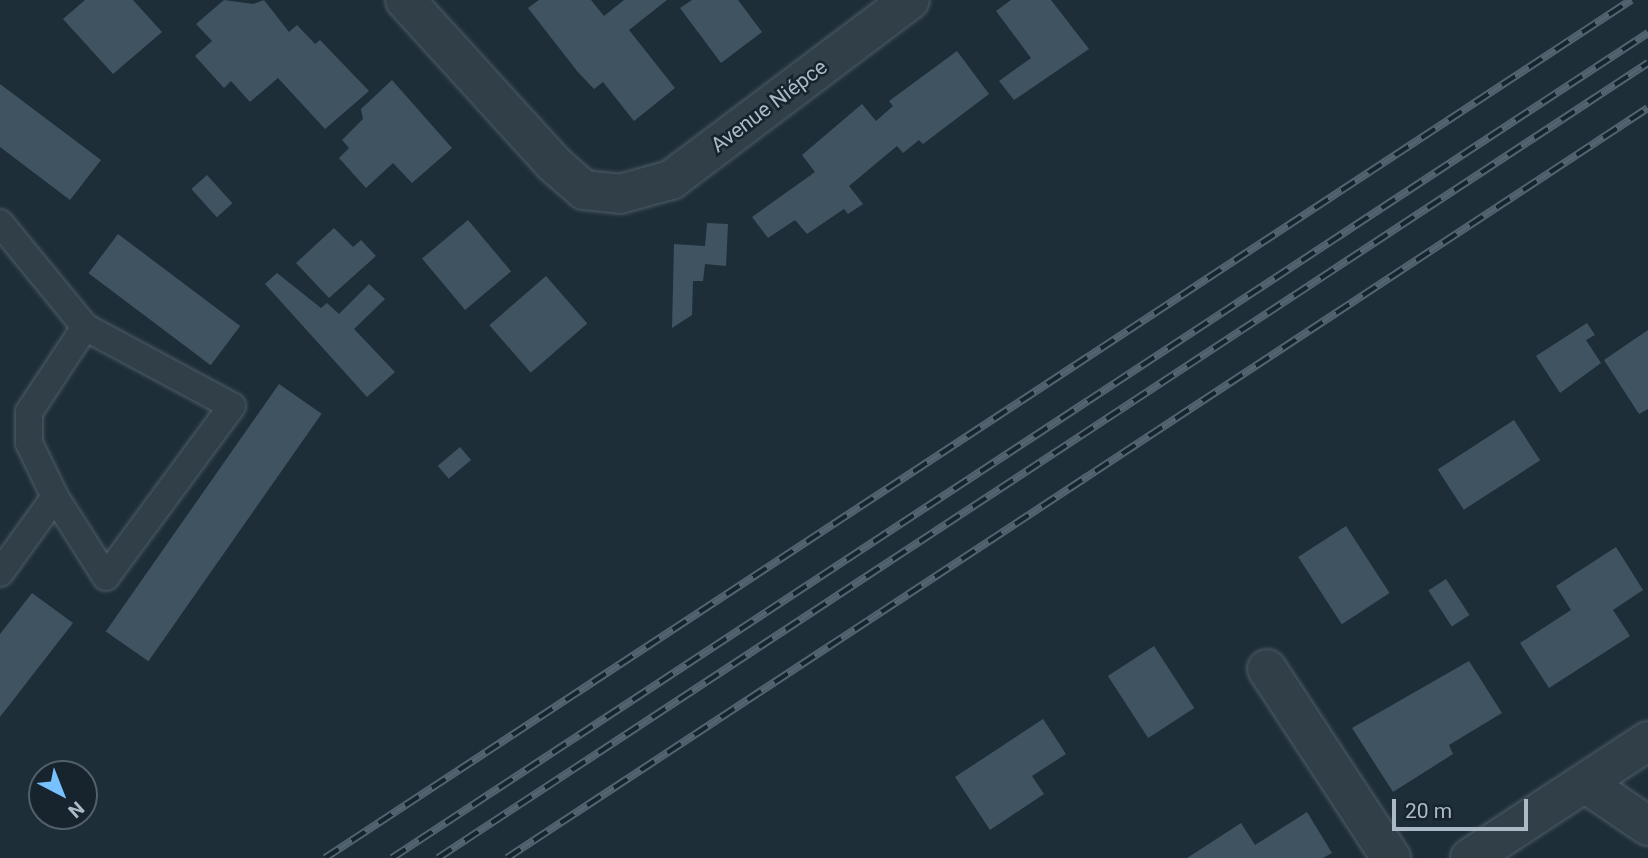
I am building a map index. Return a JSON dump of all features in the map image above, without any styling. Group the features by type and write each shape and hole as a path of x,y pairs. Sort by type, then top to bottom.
{"street":[{"name":"Avenue Niépce","path":"405,0 554,164 584,190 620,194 671,180 910,0"},
{"path":"1267,668 1391,858"},
{"path":"1470,858 1648,741"},
{"path":"1585,783 1648,826"}],"lane":[{"path":"0,223 85,327 232,406 106,577 55,497 29,443 29,412 85,327"},
{"path":"0,573 55,497"}],"building":[{"path":"85,0 133,0 162,32 113,74 63,19"},
{"path":"224,0 253,4 264,0 289,32 297,25 315,44 320,40 369,91 325,129 278,78 250,102 231,81 224,88 195,56 212,41 196,24"},
{"path":"539,0 591,0 604,16 624,0 667,0 629,30 675,88 634,121 603,82 594,89 577,71 528,8"},
{"path":"692,0 738,0 762,32 721,63 680,8"},
{"path":"1011,0 1051,0 1089,49 1014,100 999,81 1031,58 996,11"},
{"path":"957,51 989,94 923,144 919,140 903,153 897,146 849,186 863,204 848,214 844,209 807,234 795,220 768,238 752,217 815,172 802,155 862,104 876,121 893,106 889,101"},
{"path":"392,80 452,148 412,183 393,163 366,188 339,158 349,148 342,140 363,119 361,109"},
{"path":"0,84 101,160 70,200 0,147"},
{"path":"207,175 232,203 217,217 191,189"},
{"path":"468,220 511,271 465,310 422,259"},
{"path":"707,223 728,224 726,266 705,264 703,281 693,281 692,315 672,328 674,244 705,246"},
{"path":"334,228 353,247 361,240 376,256 329,298 296,263"},
{"path":"118,234 240,326 211,365 89,273"},
{"path":"277,273 321,308 327,303 339,314 369,284 385,299 354,329 395,372 367,397 265,284"},
{"path":"546,276 587,324 531,373 489,325"},
{"path":"1587,323 1595,335 1586,340 1601,363 1560,393 1536,356"},
{"path":"1648,330 1648,409 1639,414 1604,360"},
{"path":"279,384 322,414 148,661 106,631"},
{"path":"1514,420 1540,460 1464,510 1438,470"},
{"path":"460,447 471,460 449,479 438,466"},
{"path":"1346,526 1390,593 1342,624 1298,557"},
{"path":"1616,547 1643,590 1613,610 1630,636 1549,688 1520,643 1571,610 1556,586"},
{"path":"1446,579 1469,615 1452,627 1428,590"},
{"path":"32,593 73,623 0,717 0,634"},
{"path":"1154,646 1194,708 1148,738 1108,676"},
{"path":"1469,661 1502,713 1449,745 1453,754 1393,792 1352,728"},
{"path":"1043,719 1066,754 1032,776 1044,794 990,830 955,777"},
{"path":"1307,812 1332,853 1323,858 1187,858 1241,823 1255,845"}],"railway":[{"path":"325,858 1631,0"},
{"path":"392,858 1648,33"},
{"path":"438,858 1648,63"},
{"path":"507,858 1648,108"}]}
